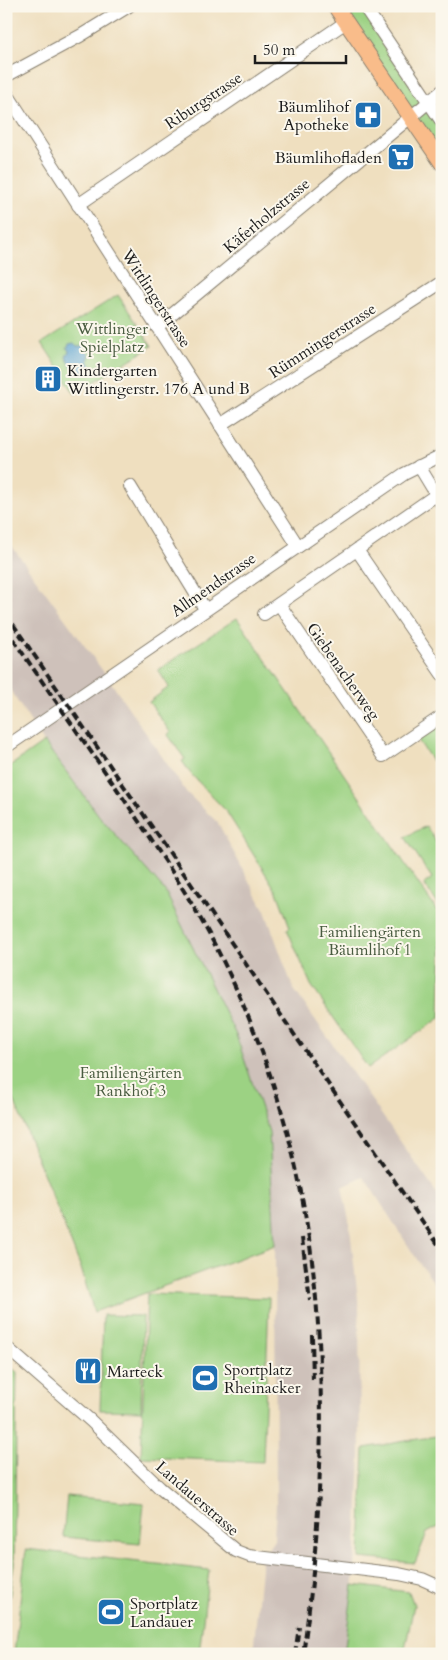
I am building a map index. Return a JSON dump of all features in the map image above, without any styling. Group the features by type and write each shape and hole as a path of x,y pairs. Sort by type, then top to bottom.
{"main road":[{"path":"335,6 442,164"}],"street":[{"path":"6,76 80,36 130,6"},
{"path":"364,6 442,122"},
{"name":"Riburgstrasse","path":"78,205 346,22"},
{"name":"Käferholzstrasse","path":"156,327 442,91"},
{"name":"Wittlingerstrasse","path":"6,92 298,546"},
{"name":"Rümmingerstrasse","path":"220,425 442,282"},
{"name":"Allmendstrasse","path":"6,747 404,474 442,455"},
{"path":"264,614 357,550 439,500 419,466"},
{"path":"130,486 205,609"},
{"path":"357,550 442,674"},
{"name":"Giebenacherweg","path":"278,604 383,756 442,716"},
{"name":"Landauerstrasse","path":"6,1347 91,1421 160,1488 236,1551 249,1556 399,1574 422,1579 442,1588"}],"shaded area":[{"path":"6,538 108,678 187,793 218,823 265,911 293,988 442,1201 442,1293 420,1264 364,1177 342,1187 349,1220 359,1308 360,1456 355,1570 349,1628 344,1654 253,1654 262,1558 274,1540 276,1505 275,1245 269,1132 165,891 100,817 44,742 6,684"}],"green space":[{"path":"335,6 364,6 442,122 442,163"},
{"name":"Wittlinger Spielplatz","path":"118,295 152,346 75,394 42,343"},
{"name":"Familiengärten Bäumlihof 1","path":"237,618 442,918 440,1018 368,1068 311,985 287,929 290,927 277,892 226,811 191,774 182,761 185,759 168,735 170,732 149,702 169,687 158,670"},
{"path":"442,724 442,775 418,740"},
{"name":"Familiengärten Rankhof 3","path":"44,742 100,817 165,891 236,1035 269,1132 275,1245 94,1312 81,1268 6,1080 6,769"},
{"path":"426,826 442,851 442,910 424,884 432,878 405,837"},
{"name":"Sportplatz Rheinacker","path":"147,1294 269,1298 263,1462 141,1457"},
{"path":"103,1315 143,1316 141,1411 100,1410"},
{"path":"6,1364 17,1372 14,1564 6,1622"},
{"path":"442,1434 442,1525 427,1533 415,1563 360,1558 364,1448"},
{"path":"67,1496 144,1503 140,1544 63,1537"},
{"name":"Sportplatz Landauer","path":"26,1549 209,1570 199,1654 14,1654"},
{"path":"353,1585 409,1592 414,1605 404,1654 344,1654"}],"water":[{"path":"74,343 77,346 83,346 90,355 88,360 91,366 88,372 81,373 77,366 72,367 66,357 69,351 67,348 69,344"}],"railway":[{"path":"6,614 442,1250"},
{"path":"6,629 117,789 182,887 206,928 246,1012 270,1074 289,1137 303,1200 312,1265 318,1330 321,1397 318,1513 312,1584 303,1654"},
{"path":"302,1238 310,1300"},
{"path":"312,1335 313,1382"},
{"path":"295,1654 299,1627"}],"place":[{"name":"Bäumlihof Apotheke","path":"368,115"},
{"name":"Bäumlihofladen","path":"401,157"},
{"name":"Kindergarten Wittlingerstr. 176 A und B","path":"48,379"},
{"name":"Marteck","path":"88,1371"},
{"name":"Sportplatz Rheinacker","path":"205,1378"},
{"name":"Sportplatz Landauer","path":"111,1612"}]}
